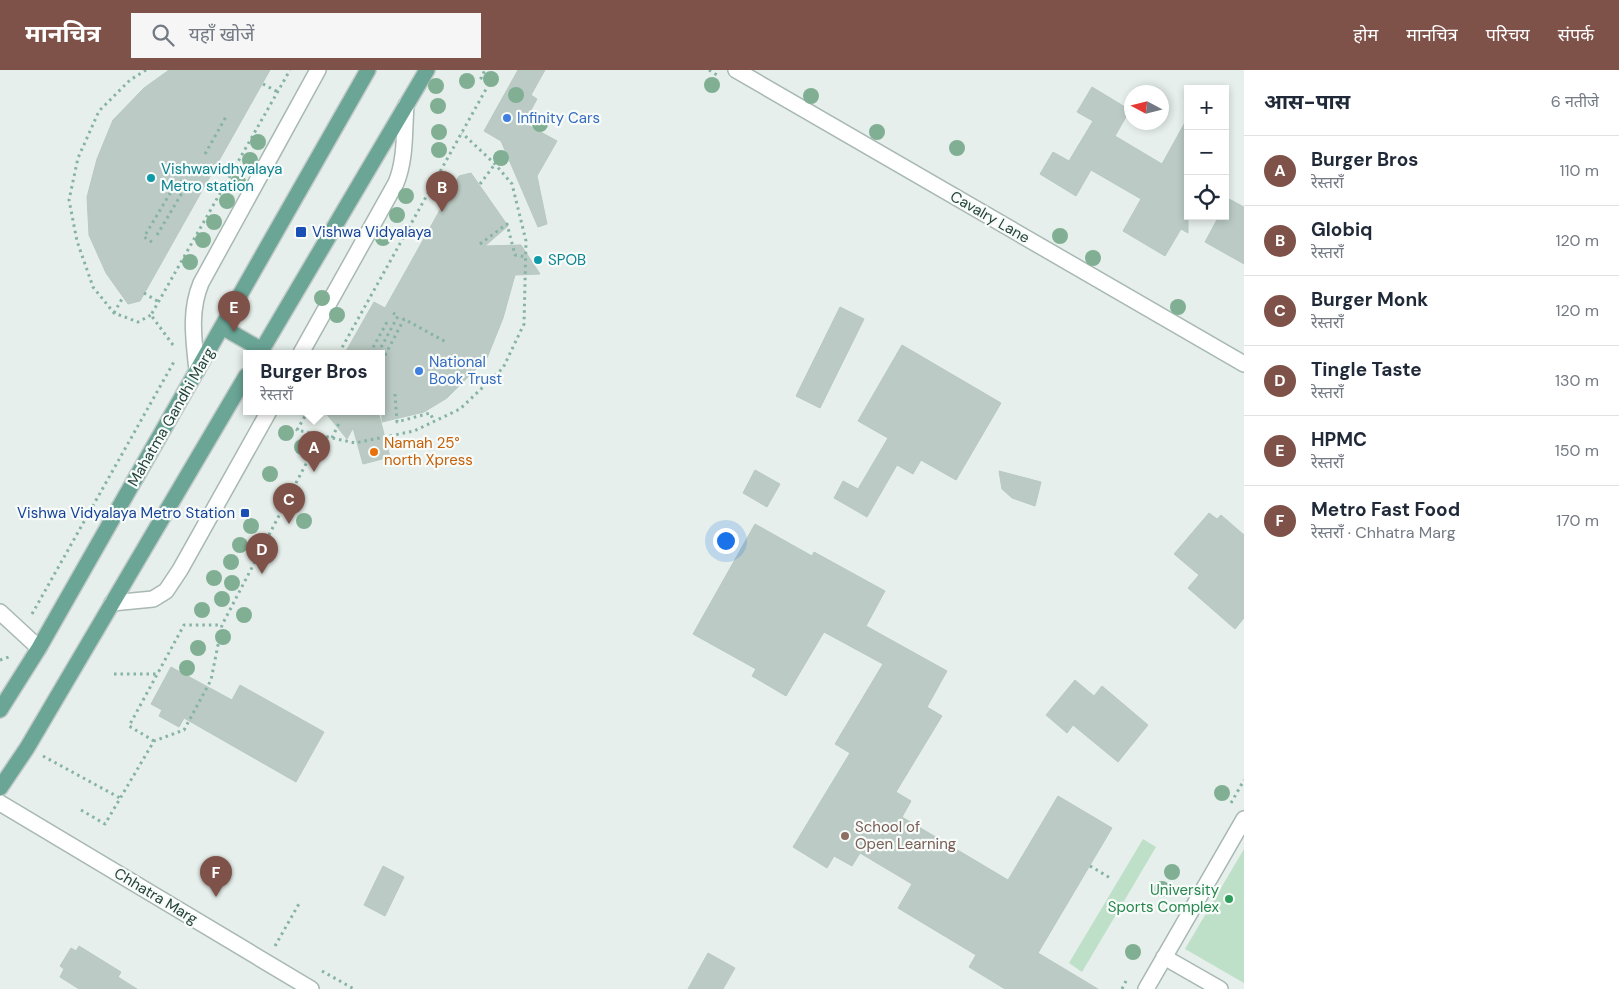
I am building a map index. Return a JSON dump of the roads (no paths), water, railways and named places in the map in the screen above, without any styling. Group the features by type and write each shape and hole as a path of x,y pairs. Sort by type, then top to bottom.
{"main road":[{"name":"Mahatma Gandhi Marg","path":"0,710 39,648 368,70"},
{"path":"262,350 427,70"},
{"path":"222,327 258,350"},
{"path":"0,788 27,748 243,381"}],"street":[{"path":"197,371 192,320 194,299 201,282 318,70"},
{"name":"Cavalry Lane","path":"736,70 1244,364"},
{"path":"303,350 400,174 406,105"},
{"path":"112,603 153,599 166,590 180,570 267,415"},
{"path":"0,612 39,648"},
{"name":"Chhatra Marg","path":"0,803 311,989"},
{"path":"1146,989 1244,819"},
{"path":"1164,957 1220,989"}],"place":[{"name":"Infinity Cars","path":"507,118"},
{"name":"Vishwavidhyalaya Metro station","path":"151,178"},
{"name":"Globiq","path":"442,212"},
{"name":"Vishwa Vidyalaya","path":"301,232"},
{"name":"SPOB","path":"538,260"},
{"name":"HPMC","path":"234,332"},
{"name":"National Book Trust","path":"419,371"},
{"name":"Namah 25° north Xpress","path":"374,452"},
{"name":"Burger Bros","path":"314,472"},
{"name":"Vishwa Vidyalaya Metro Station","path":"245,513"},
{"name":"Burger Monk","path":"289,524"},
{"name":"Tingle Taste","path":"262,574"},
{"name":"School of Open Learning","path":"845,836"},
{"name":"Metro Fast Food","path":"216,897"},
{"name":"University Sports Complex","path":"1229,899"}]}
